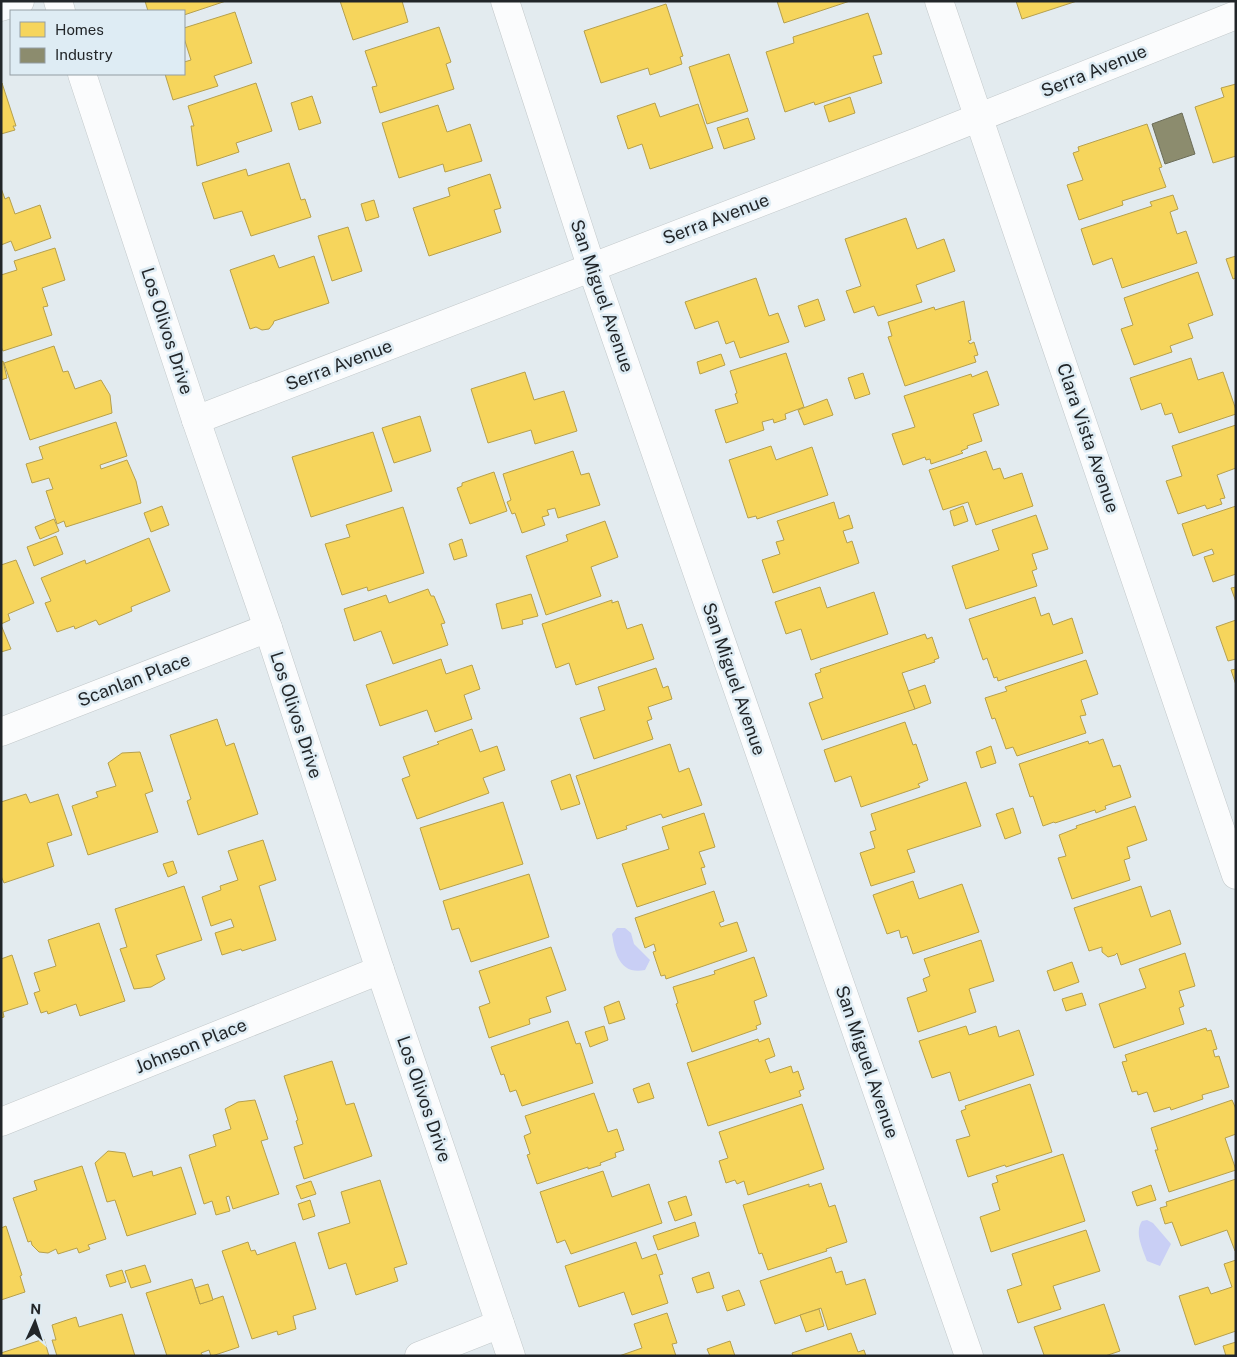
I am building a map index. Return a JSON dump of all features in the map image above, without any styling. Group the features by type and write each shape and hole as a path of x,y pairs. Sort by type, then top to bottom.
{"street":[{"path":"1,8 20,1"},
{"name":"San Miguel Avenue","path":"505,1 591,266 969,1356"},
{"name":"Clara Vista Avenue","path":"939,1 1236,875"},
{"name":"Serra Avenue","path":"196,420 979,117 1236,15"},
{"name":"Los Olivos Drive","path":"82,75 196,420 268,628 380,970 511,1356"},
{"name":"Scanlan Place","path":"1,732 268,628"},
{"name":"Johnson Place","path":"1,1122 380,970"},
{"path":"419,1356 500,1324"}],"water":[{"path":"617,928 625,928 631,933 634,944 650,960 645,970 637,971 630,969 620,961 612,934"},
{"path":"1147,1220 1153,1223 1171,1244 1160,1266 1147,1261 1140,1241 1140,1226 1142,1221"}],"building: Homes":[{"path":"145,1 226,1 185,15 185,10 148,10"},
{"path":"340,1 402,1 408,22 353,40"},
{"path":"777,1 850,1 784,23"},
{"path":"1016,1 1077,1 1022,19"},
{"path":"666,4 683,56 680,57 682,64 650,75 648,68 601,83 584,31"},
{"path":"235,12 252,63 214,76 218,86 173,100 165,75 185,75 185,62 191,60 185,41 185,28"},
{"path":"868,13 882,54 873,56 882,83 815,105 814,102 785,112 766,52 794,43 793,37"},
{"path":"439,27 451,62 446,64 454,89 380,113 372,87 377,86 365,51"},
{"path":"729,54 748,111 707,124 689,67"},
{"path":"2,83 16,126 13,126 15,130 1,134"},
{"path":"256,83 272,131 236,143 239,152 197,166 191,126 194,126 188,106"},
{"path":"1236,84 1236,156 1213,163 1195,107 1224,97 1221,88"},
{"path":"312,96 321,123 299,130 291,103"},
{"path":"850,97 855,113 829,122 824,106"},
{"path":"655,103 660,117 698,104 713,148 650,169 642,144 628,149 617,116"},
{"path":"438,105 447,132 470,124 482,161 445,172 443,164 399,178 382,123"},
{"path":"748,118 755,139 724,149 717,128"},
{"path":"1147,124 1162,167 1159,168 1166,187 1122,201 1123,205 1079,220 1067,185 1083,180 1073,153 1079,151 1078,147"},
{"path":"289,163 301,200 305,199 311,217 251,236 242,211 214,219 202,183 246,169 248,176"},
{"path":"490,174 501,208 494,210 501,232 429,256 413,208 450,196 448,188"},
{"path":"1,188 5,199 9,197 15,214 40,205 51,238 15,251 11,241 1,245"},
{"path":"1173,195 1178,209 1170,212 1177,234 1186,231 1197,263 1122,288 1112,258 1093,265 1081,229 1152,206 1150,202"},
{"path":"374,200 379,217 366,221 361,204"},
{"path":"906,218 917,249 944,239 955,271 916,285 922,302 878,316 874,306 854,313 846,291 861,286 845,239"},
{"path":"348,227 362,271 332,281 318,236"},
{"path":"55,248 65,280 42,288 48,306 43,307 52,335 3,351 1,347 1,275 17,270 14,261"},
{"path":"274,255 279,268 314,256 329,303 274,321 269,329 262,330 256,327 250,329 230,270"},
{"path":"1236,256 1236,278 1233,279 1226,259"},
{"path":"1198,272 1213,315 1188,324 1193,338 1170,346 1172,352 1134,365 1121,329 1133,325 1124,298"},
{"path":"756,278 769,316 778,313 789,342 740,358 734,341 726,344 718,321 695,329 685,302"},
{"path":"818,299 825,320 805,327 798,306"},
{"path":"964,301 971,340 968,341 970,344 974,342 978,355 974,356 976,362 905,386 888,337 892,336 888,322 934,307 935,310"},
{"path":"54,346 63,372 68,371 75,389 101,380 110,395 112,413 30,440 4,363"},
{"path":"786,353 804,407 785,414 786,419 774,423 773,419 762,422 764,430 726,443 715,410 738,403 730,371"},
{"path":"721,354 725,365 700,374 697,362"},
{"path":"1191,358 1198,380 1223,372 1236,414 1179,433 1172,413 1165,415 1161,403 1141,410 1130,378"},
{"path":"3,361 7,378 1,380 1,362"},
{"path":"987,371 999,405 973,414 982,441 967,446 968,448 961,451 963,453 931,464 930,459 926,460 925,457 903,465 892,434 915,427 904,396 971,374 972,377"},
{"path":"525,372 534,400 564,391 577,431 535,444 531,430 488,443 471,389"},
{"path":"863,373 870,394 855,399 848,378"},
{"path":"827,399 833,415 804,425 798,410"},
{"path":"420,416 431,451 394,463 382,428"},
{"path":"116,422 127,456 100,465 101,469 127,460 136,481 141,503 66,527 64,521 57,524 46,491 53,489 49,478 32,483 26,464 43,459 39,447"},
{"path":"1236,425 1236,468 1217,475 1225,498 1220,499 1222,504 1207,509 1205,505 1178,514 1166,481 1182,476 1172,446"},
{"path":"373,432 392,491 311,517 292,457"},
{"path":"771,446 776,460 812,447 828,495 757,519 756,516 748,518 729,460"},
{"path":"573,451 581,475 589,473 600,505 558,518 555,508 547,510 549,515 542,517 545,525 522,533 515,513 512,514 507,502 511,500 503,474"},
{"path":"986,451 993,470 1000,468 1004,479 1022,473 1033,506 976,525 968,502 943,510 929,470"},
{"path":"494,472 507,511 470,524 457,488 462,486 462,483"},
{"path":"834,502 839,519 849,515 853,528 843,531 847,543 852,541 859,563 773,593 762,560 780,554 776,542 784,540 777,521"},
{"path":"162,506 169,525 151,532 144,513"},
{"path":"963,506 968,521 954,526 950,511"},
{"path":"1236,506 1236,574 1213,582 1204,557 1214,554 1212,549 1193,556 1182,524"},
{"path":"403,507 424,573 368,591 367,587 342,595 325,544 350,537 346,525"},
{"path":"1036,515 1048,549 1032,554 1037,569 1032,571 1037,586 966,609 952,566 999,550 992,530"},
{"path":"54,519 59,531 40,539 35,527"},
{"path":"605,521 618,557 591,567 601,596 546,615 526,556 568,541 566,535"},
{"path":"56,536 63,554 34,566 27,547"},
{"path":"149,538 170,591 131,607 132,611 99,625 96,620 75,629 74,626 57,632 45,603 51,601 41,578 85,560 86,564"},
{"path":"462,539 467,556 454,560 449,544"},
{"path":"16,560 34,603 8,614 10,620 1,624 1,565"},
{"path":"820,587 827,608 874,592 888,634 811,660 801,629 786,634 775,602"},
{"path":"1236,587 1236,602 1231,588"},
{"path":"428,589 431,596 434,596 445,623 441,624 448,645 393,664 381,631 354,641 344,609 386,595 389,603"},
{"path":"531,594 538,616 522,620 523,624 502,629 496,604"},
{"path":"1035,597 1041,616 1049,613 1053,625 1072,618 1083,653 998,681 997,677 994,678 987,658 983,660 969,619"},
{"path":"612,600 612,603 618,601 627,629 642,624 654,659 576,685 569,663 556,668 542,624"},
{"path":"1236,620 1236,659 1228,661 1216,627"},
{"path":"1,625 11,649 1,652"},
{"path":"925,634 927,639 932,637 939,658 934,660 935,662 902,673 915,709 822,740 809,703 823,698 815,674 821,672 820,669"},
{"path":"441,659 446,674 472,665 480,689 464,695 472,719 435,732 427,710 380,726 366,685"},
{"path":"1086,660 1098,694 1081,700 1086,715 1080,716 1086,733 1017,756 1013,747 1006,749 995,718 992,719 985,698 1007,691 1005,687"},
{"path":"656,668 663,688 668,686 672,699 648,707 652,719 647,721 653,739 594,759 580,718 605,710 598,687"},
{"path":"1236,669 1236,685 1231,670"},
{"path":"925,685 931,703 915,709 908,691"},
{"path":"217,719 226,746 234,743 258,814 198,835 187,801 191,799 170,735"},
{"path":"905,722 913,745 916,744 928,780 918,784 920,787 861,807 851,776 835,782 824,750"},
{"path":"472,729 480,752 497,746 505,770 483,778 489,793 417,819 402,779 410,776 403,757"},
{"path":"1103,739 1113,767 1120,765 1131,797 1105,806 1106,809 1096,813 1095,810 1043,826 1033,796 1030,797 1019,764 1088,741 1089,744"},
{"path":"670,744 679,772 689,768 702,805 663,818 661,814 626,826 627,829 597,839 576,776"},
{"path":"991,746 996,763 981,768 976,752"},
{"path":"140,752 153,791 145,794 158,832 88,855 72,806 98,797 96,792 116,786 108,763 122,753"},
{"path":"570,774 580,804 561,810 551,781"},
{"path":"966,782 981,826 907,850 915,872 871,886 860,853 875,848 870,832 876,830 871,814"},
{"path":"26,794 30,803 58,794 72,835 47,843 54,866 4,883 1,876 1,802"},
{"path":"503,802 523,864 440,890 420,828"},
{"path":"1135,806 1147,840 1127,847 1130,858 1124,860 1130,880 1072,899 1058,858 1066,856 1059,835 1077,828 1076,826"},
{"path":"1013,808 1021,833 1005,839 996,814"},
{"path":"704,813 715,847 699,852 705,867 701,868 706,884 637,907 622,864 669,849 662,827"},
{"path":"263,840 276,880 259,886 276,940 222,955 215,933 234,927 231,919 211,926 202,897 221,890 220,886 238,880 228,851"},
{"path":"173,861 177,873 168,877 163,864"},
{"path":"529,874 549,937 471,962 459,928 452,930 443,901"},
{"path":"913,881 919,899 962,884 979,932 913,954 907,936 901,938 899,930 887,934 873,895"},
{"path":"184,886 202,940 156,955 165,979 151,987 134,989 120,949 127,947 115,909"},
{"path":"1141,886 1151,917 1170,910 1181,944 1121,965 1117,953 1108,957 1102,952 1102,947 1089,951 1074,908"},
{"path":"714,891 724,921 719,923 721,927 737,922 747,951 666,979 665,975 661,976 653,952 656,951 654,944 645,948 635,918"},
{"path":"99,923 125,1001 80,1016 76,1004 48,1014 47,1011 41,1013 34,993 40,991 34,973 56,966 48,940"},
{"path":"981,940 994,981 969,989 976,1012 918,1032 907,998 927,991 923,979 930,976 924,959"},
{"path":"551,947 566,990 546,997 551,1012 529,1019 530,1024 489,1038 479,1007 490,1003 479,971"},
{"path":"1185,953 1195,986 1179,991 1184,1006 1179,1008 1184,1024 1114,1048 1099,1004 1146,988 1139,969"},
{"path":"12,955 28,1004 3,1012 4,1017 1,1018 1,959"},
{"path":"754,957 767,996 754,1001 761,1024 756,1026 757,1029 692,1052 676,1004 678,1003 673,987 715,974 714,971"},
{"path":"1072,962 1079,982 1054,991 1047,971"},
{"path":"1082,993 1086,1005 1066,1011 1062,999"},
{"path":"619,1001 625,1019 609,1024 604,1007"},
{"path":"568,1021 576,1044 580,1043 593,1083 522,1106 516,1090 510,1092 504,1074 501,1075 491,1047"},
{"path":"604,1026 608,1040 590,1047 585,1032"},
{"path":"966,1026 969,1035 996,1026 999,1037 1019,1030 1034,1075 959,1101 950,1072 932,1078 919,1041"},
{"path":"1206,1028 1207,1031 1211,1030 1217,1049 1213,1050 1215,1057 1219,1056 1229,1087 1202,1095 1203,1099 1171,1110 1170,1107 1154,1112 1147,1092 1138,1095 1137,1091 1132,1092 1122,1062 1127,1061 1125,1055"},
{"path":"769,1038 775,1056 765,1060 770,1073 791,1066 793,1073 798,1071 804,1089 799,1091 801,1096 708,1126 687,1063 758,1039 759,1042"},
{"path":"332,1061 346,1105 354,1103 372,1156 304,1179 294,1147 303,1144 296,1121 298,1120 284,1076"},
{"path":"649,1083 654,1098 638,1103 633,1089"},
{"path":"1030,1084 1052,1152 968,1177 956,1140 970,1136 961,1111 966,1109 965,1106"},
{"path":"594,1093 608,1132 617,1129 624,1150 615,1153 616,1157 600,1163 601,1165 588,1169 588,1167 537,1184 527,1155 530,1154 524,1136 531,1133 525,1116"},
{"path":"255,1100 268,1139 261,1141 279,1194 233,1209 229,1196 226,1197 230,1211 216,1215 212,1201 204,1204 189,1155 216,1146 213,1135 231,1129 225,1109 238,1102"},
{"path":"1232,1100 1236,1109 1236,1134 1225,1138 1236,1170 1169,1192 1155,1150 1158,1150 1151,1128"},
{"path":"802,1104 824,1169 748,1195 744,1181 737,1184 735,1180 726,1183 719,1161 728,1158 719,1132"},
{"path":"108,1151 125,1153 133,1177 152,1171 153,1176 181,1167 196,1214 127,1236 115,1200 107,1202 95,1163"},
{"path":"1063,1154 1085,1221 991,1252 980,1217 1000,1210 992,1184 998,1182 996,1176"},
{"path":"82,1166 106,1239 88,1245 90,1249 79,1253 77,1248 58,1254 56,1249 48,1253 39,1252 32,1245 31,1241 28,1242 13,1198 37,1190 34,1181"},
{"path":"603,1171 612,1197 649,1184 662,1223 571,1254 565,1240 557,1243 540,1192"},
{"path":"1236,1179 1236,1251 1227,1230 1181,1246 1172,1222 1165,1224 1160,1208 1167,1206 1166,1202"},
{"path":"380,1180 407,1264 394,1268 398,1281 356,1295 346,1263 329,1269 318,1233 350,1223 341,1192"},
{"path":"311,1181 316,1194 301,1199 296,1186"},
{"path":"821,1183 829,1207 835,1205 847,1242 826,1249 827,1251 768,1270 762,1253 759,1254 743,1205 809,1184 809,1187"},
{"path":"1151,1185 1156,1200 1137,1206 1132,1192"},
{"path":"686,1196 692,1215 675,1221 668,1202"},
{"path":"310,1200 315,1216 303,1220 298,1204"},
{"path":"695,1222 699,1236 658,1250 653,1236"},
{"path":"6,1226 22,1275 20,1276 25,1292 1,1300 1,1228"},
{"path":"1086,1230 1100,1271 1053,1286 1061,1309 1018,1323 1007,1290 1022,1285 1012,1254"},
{"path":"248,1242 251,1251 255,1250 257,1255 295,1242 316,1309 293,1316 296,1329 278,1335 277,1331 252,1339 222,1251"},
{"path":"636,1242 642,1259 656,1254 663,1274 659,1275 668,1303 632,1315 624,1292 579,1307 565,1266"},
{"path":"831,1257 836,1273 842,1271 846,1285 865,1279 876,1314 828,1330 821,1308 775,1324 760,1281"},
{"path":"1236,1260 1236,1331 1195,1345 1179,1296 1208,1287 1211,1294 1232,1287 1224,1264"},
{"path":"145,1265 151,1282 131,1288 125,1271"},
{"path":"122,1270 126,1282 110,1287 106,1275"},
{"path":"709,1272 714,1288 697,1293 692,1278"},
{"path":"192,1279 200,1304 223,1296 239,1347 212,1356 209,1350 201,1353 203,1356 167,1356 146,1293"},
{"path":"208,1284 213,1300 200,1304 195,1288"},
{"path":"739,1290 745,1305 727,1311 722,1296"},
{"path":"1104,1304 1120,1351 1105,1356 1043,1356 1034,1327"},
{"path":"819,1309 824,1326 806,1332 800,1315"},
{"path":"667,1313 677,1343 672,1344 676,1356 619,1356 642,1348 634,1324"},
{"path":"122,1314 135,1356 57,1356 52,1340 56,1340 52,1325 76,1317 79,1327"},
{"path":"851,1333 858,1352 864,1350 866,1356 793,1356 792,1353"},
{"path":"44,1339 49,1356 1,1356 1,1353"},
{"path":"730,1341 735,1356 710,1356 707,1349"},
{"path":"1236,1342 1236,1356 1226,1356 1223,1346"}],"building: Industry":[{"path":"1182,113 1195,154 1165,164 1152,124"}]}
